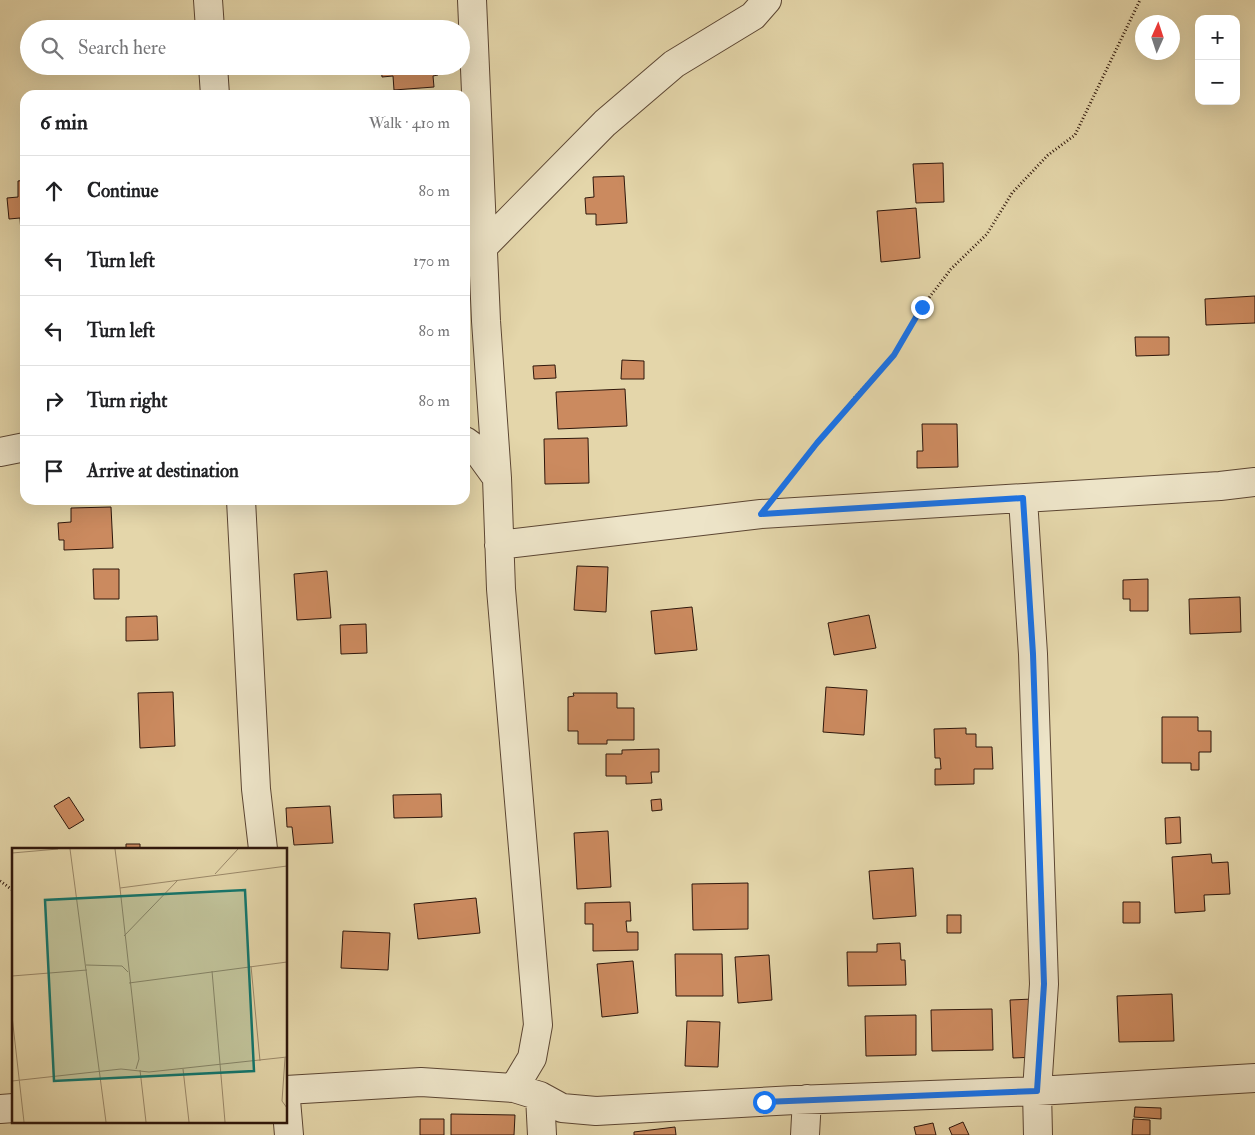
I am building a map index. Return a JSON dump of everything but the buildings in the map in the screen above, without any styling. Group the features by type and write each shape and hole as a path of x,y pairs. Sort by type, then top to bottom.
{"street":[{"path":"208,0 209,20"},
{"path":"472,0 482,248 497,478 499,545 538,1025 532,1058 514,1088"},
{"path":"482,248 604,123 674,64 753,16 767,0"},
{"path":"213,75 214,90"},
{"path":"470,445 476,449 497,478"},
{"path":"0,452 20,449"},
{"path":"499,545 761,514 1255,482"},
{"path":"1023,498 1033,654 1044,984 1037,1091 1038,1135"},
{"path":"241,505 256,789 263,848"},
{"path":"288,1090 421,1082 514,1088 540,1096 562,1108 596,1111 807,1099 1037,1091 1255,1078"},
{"path":"540,1096 542,1135"},
{"path":"804,1135 807,1099"},
{"path":"288,1122 289,1135"}],"path":[{"path":"761,514 817,443 894,355 922,307 951,269 987,234 1012,193 1048,155 1076,135 1140,0"},
{"path":"0,881 12,890"}],"route":[{"path":"764,1102 1037,1091 1044,984 1033,654 1023,498 761,514 856,396 894,355 922,307"}]}
